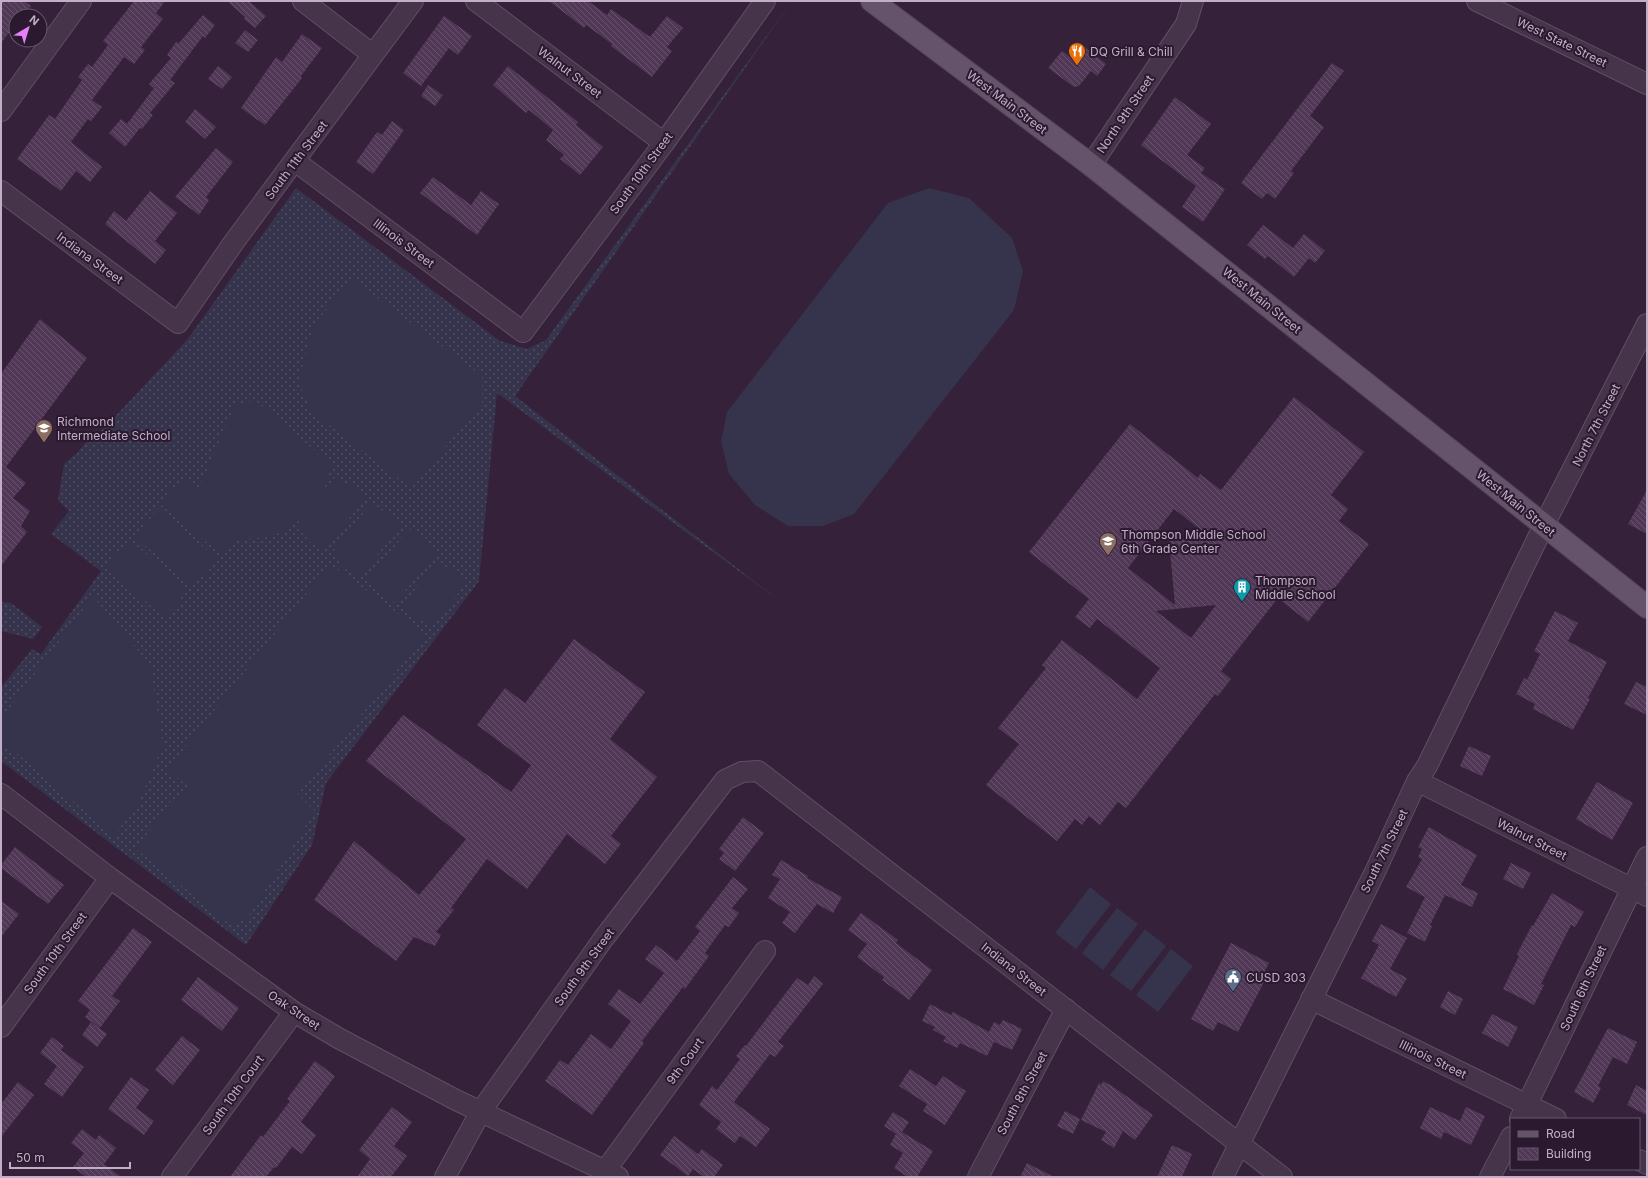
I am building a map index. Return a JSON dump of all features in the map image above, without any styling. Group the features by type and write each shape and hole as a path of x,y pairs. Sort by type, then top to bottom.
{"main road":[{"name":"West Main Street","path":"872,1 1091,165 1647,607"}],"street":[{"path":"1,111 81,1"},
{"path":"303,1 373,55"},
{"name":"South 11th Street","path":"180,320 234,242 414,1"},
{"name":"Walnut Street","path":"476,1 664,143"},
{"name":"South 10th Street","path":"512,324 523,332 664,143 765,1"},
{"name":"North 9th Street","path":"1091,165 1186,24 1193,1"},
{"name":"West State Street","path":"1477,1 1647,84"},
{"name":"Illinois Street","path":"295,161 512,324"},
{"name":"Indiana Street","path":"1,191 178,323 180,320"},
{"name":"North 7th Street","path":"1544,525 1642,347 1647,324"},
{"name":"South 7th Street","path":"1223,1177 1374,874 1417,781 1427,766 1544,525"},
{"name":"Indiana Street","path":"742,772 758,771 1282,1177"},
{"name":"South 9th Street","path":"445,1177 481,1111 604,938 725,780 742,772"},
{"name":"Walnut Street","path":"1417,781 1639,892"},
{"name":"Oak Street","path":"1,794 110,878 294,1012 340,1039 456,1100 612,1174"},
{"name":"South 6th Street","path":"1524,1112 1639,892 1647,857"},
{"name":"South 10th Street","path":"1,1027 110,878"},
{"name":"9th Court","path":"612,1174 765,951"},
{"name":"Illinois Street","path":"1311,999 1524,1112 1551,1118"},
{"name":"South 8th Street","path":"978,1177 1066,1009"},
{"name":"South 10th Court","path":"172,1177 294,1012"},
{"path":"1490,1177 1510,1139"}],"shaded area":[{"path":"792,1 515,396 781,602 497,393 479,581 326,783 312,845 246,945 1,761 1,687 32,649 41,654 101,571 51,534 69,511 58,500 64,464 77,453 96,430 99,433 111,421 187,340 296,188 500,341 527,349 546,340"},
{"path":"929,188 969,198 1012,238 1023,271 1014,310 854,514 823,526 788,526 755,505 729,474 721,442 727,412 888,203"},
{"path":"352,279 482,376 482,403 411,488 311,411 298,381 315,323"},
{"path":"256,401 331,464 325,488 312,506 336,476 348,485 350,483 365,499 324,550 313,541 311,543 306,539 307,537 295,527 302,518 273,537 236,539 233,544 231,543 221,554 161,505 171,493 168,491 173,486 175,488 185,477 199,488 235,404"},
{"path":"372,502 384,512 386,509 392,514 391,517 401,525 360,577 348,567 346,570 341,566 343,563 331,554"},
{"path":"158,509 217,559 209,570 210,571 205,576 203,574 193,586 134,536 144,526 141,523 145,518 148,521"},
{"path":"409,529 421,538 423,536 428,540 426,543 437,552 395,603 383,593 381,595 376,592 378,589 367,580"},
{"path":"130,540 188,590 179,601 181,603 177,608 174,606 164,617 106,568 115,557 112,555 116,550 120,552"},
{"path":"438,560 449,569 452,566 458,570 456,573 467,582 431,628 419,619 417,622 411,618 413,615 402,606"},
{"path":"330,564 426,634 298,794 315,811 247,919 229,924 136,849 170,802 190,787 167,770"},
{"path":"93,596 150,665 163,745 139,802 114,836 12,749 1,747 1,714 7,711"},
{"path":"1,602 11,603 42,627 33,639 1,631"},
{"path":"1090,887 1111,904 1076,949 1055,933"},
{"path":"1117,908 1138,924 1103,970 1082,953"},
{"path":"1145,929 1166,946 1131,991 1110,975"},
{"path":"1171,949 1193,966 1158,1012 1136,995"}],"building":[{"path":"1,1 24,1 31,6 29,8 8,8 8,34 1,43"},
{"path":"134,1 165,1 156,13 163,19 141,47 145,50 134,64 124,57 92,100 102,107 91,121 88,119 71,142 102,167 90,182 76,171 61,191 17,159 49,115 55,119 82,80 78,77 88,64 92,67 108,45 103,41"},
{"path":"227,1 249,1 266,16 255,28"},
{"path":"549,1 588,1 607,15 611,9 650,37 667,16 683,28 667,47 672,51 652,77 611,46 612,44 586,25 584,28"},
{"path":"203,15 215,25 205,38 203,36 170,80 175,83 150,113 153,115 142,129 140,128 125,147 109,133 121,119 127,124 154,88 149,84 171,58 167,55 176,42 179,43"},
{"path":"444,16 472,36 458,55 449,48 421,86 403,73"},
{"path":"245,30 258,40 248,52 235,43"},
{"path":"302,34 322,48 301,76 302,78 265,125 241,108 276,57 282,62"},
{"name":"DQ Grill & Chill","path":"1082,45 1106,64 1097,76 1091,71 1079,86 1074,87 1048,68 1062,51 1072,58"},
{"path":"1332,63 1344,71 1310,116 1324,127 1291,171 1294,173 1275,199 1267,193 1262,199 1241,183"},
{"path":"218,66 232,77 222,89 208,79"},
{"path":"508,66 578,122 576,125 603,147 580,175 560,159 564,155 546,140 553,130 529,110 526,113 493,85"},
{"path":"428,85 443,95 435,106 421,96"},
{"path":"1175,97 1211,124 1187,155 1205,168 1201,173 1225,189 1203,222 1182,207 1196,186 1141,145"},
{"path":"195,109 216,127 205,139 185,122"},
{"path":"392,121 404,130 373,174 356,162 377,132 382,135"},
{"path":"216,148 233,162 206,197 209,200 199,215 175,197"},
{"path":"433,177 471,205 481,191 499,204 477,235 420,193"},
{"path":"150,191 177,213 155,241 166,250 155,264 105,224 114,211 126,221"},
{"path":"1263,225 1293,248 1304,234 1325,251 1315,263 1309,258 1294,277 1268,256 1265,259 1247,245"},
{"path":"40,319 87,358 6,467 26,483 13,498 30,511 21,526 27,532 1,566 1,374"},
{"name":"Thompson Middle School","path":"1294,397 1364,452 1331,495 1348,509 1339,521 1369,544 1308,622 1278,598 1221,671 1231,679 1218,696 1215,694 1126,808 1118,802 1100,825 1089,816 1082,825 1075,819 1057,841 986,785 1019,744 998,728 1046,668 1042,665 1062,640 1137,699 1160,668 1097,619 1090,628 1075,617 1089,599 1029,552 1130,424 1198,478 1200,474 1221,490","holes":["1174,509 1210,537 1169,541 1175,605 1128,568","1216,605 1191,638 1156,611 1175,609"]},
{"path":"1647,490 1647,534 1628,524"},
{"path":"1555,611 1578,623 1568,641 1607,662 1588,698 1590,699 1573,730 1533,709 1535,704 1516,694 1524,678 1527,680 1540,654 1534,651"},
{"path":"574,639 645,692 610,739 657,777 611,836 621,844 605,864 567,834 527,889 487,859 451,908 454,910 436,932 441,935 435,946 414,937 396,961 314,900 354,841 419,895 466,839 366,761 403,715 511,792 531,765 477,725 505,688 525,703"},
{"path":"1636,682 1647,687 1647,715 1624,704"},
{"path":"1469,746 1491,756 1482,776 1460,766"},
{"path":"1597,782 1633,803 1612,840 1576,819"},
{"path":"743,817 764,833 735,871 719,859 724,853 719,849"},
{"path":"1429,827 1477,855 1461,885 1478,893 1472,907 1445,895 1430,925 1432,926 1425,942 1407,933 1425,897 1406,887 1422,859 1418,857 1422,849 1418,847"},
{"path":"15,847 64,885 48,904 1,868 1,865"},
{"path":"781,860 808,876 807,878 842,897 833,913 817,904 795,933 782,923 790,912 768,898 780,879 772,875"},
{"path":"1511,863 1531,873 1523,889 1503,879"},
{"path":"733,877 748,889 732,908 739,913 729,927 725,925 705,953 709,956 685,989 683,987 642,1041 644,1043 592,1115 545,1081 560,1060 568,1065 591,1034 611,1049 631,1021 608,1004 619,989 640,1004 664,973 645,959 656,945 677,961 700,931 695,927"},
{"path":"1552,893 1584,912 1575,927 1571,925 1541,984 1544,985 1534,1005 1503,989 1519,956 1517,954 1532,925 1533,926"},
{"path":"1,901 19,914 1,937"},
{"path":"861,913 898,940 896,943 932,970 909,1000 882,980 884,977 857,957 867,944 848,930"},
{"path":"1381,924 1407,938 1390,969 1407,978 1396,997 1361,978 1379,945 1372,941"},
{"path":"133,928 152,942 112,996 120,1001 100,1028 85,1017 90,1010 78,1001"},
{"path":"1231,943 1269,963 1260,980 1264,982 1238,1032 1218,1022 1213,1031 1191,1019"},
{"path":"814,976 823,984 778,1042 784,1046 775,1057 770,1054 734,1102 770,1129 756,1147 740,1136 735,1143 716,1129 721,1122 699,1105 712,1086 717,1090 740,1059 736,1056 745,1045 746,1046 797,978 808,985"},
{"path":"198,977 239,1008 222,1031 181,1000"},
{"path":"1448,991 1463,999 1455,1015 1440,1007"},
{"path":"930,1004 951,1015 953,1012 989,1032 994,1022 1000,1025 1003,1020 1022,1029 1012,1050 994,1042 987,1056 960,1043 957,1048 943,1041 946,1037 933,1030 935,1027 922,1021"},
{"path":"1492,1014 1518,1027 1508,1047 1482,1033"},
{"path":"91,1022 107,1034 97,1047 82,1035"},
{"path":"1608,1028 1637,1042 1627,1064 1613,1057 1598,1086 1601,1088 1593,1103 1574,1092"},
{"path":"182,1036 200,1050 173,1085 155,1070"},
{"path":"52,1037 64,1046 61,1050 84,1067 62,1097 44,1084 57,1066 40,1053"},
{"path":"315,1061 335,1076 301,1122 316,1135 302,1154 292,1147 276,1168 274,1167 266,1177 230,1177 261,1135 263,1137 290,1101 287,1099"},
{"path":"910,1069 936,1086 943,1076 966,1091 945,1125 923,1111 927,1104 899,1086"},
{"path":"131,1077 149,1090 136,1108 154,1121 144,1135 108,1109"},
{"path":"1103,1081 1153,1115 1135,1140 1123,1131 1114,1148 1101,1140 1106,1132 1081,1120 1099,1083 1101,1085"},
{"path":"18,1082 34,1095 1,1137 1,1104"},
{"path":"1636,1085 1647,1091 1647,1115 1627,1105"},
{"path":"392,1107 412,1122 394,1146 407,1156 391,1177 357,1177 370,1159 359,1150"},
{"path":"1430,1107 1460,1121 1466,1107 1485,1116 1471,1145 1444,1132 1441,1139 1420,1128"},
{"path":"1065,1111 1080,1119 1073,1134 1057,1126"},
{"path":"893,1112 909,1122 902,1132 933,1151 917,1177 908,1177 894,1168 903,1153 890,1145 896,1134 884,1126"},
{"path":"82,1129 96,1140 99,1135 116,1148 104,1164 121,1177 86,1177 73,1167 84,1153 71,1143"},
{"path":"674,1136 698,1154 702,1149 723,1165 714,1177 704,1177 693,1169 688,1176 660,1155"},
{"path":"1172,1145 1192,1154 1182,1177 1157,1177"},
{"path":"1027,1163 1054,1177 1020,1177"}],"place":[{"name":"DQ Grill & Chill","path":"1077,66"},
{"name":"Richmond Intermediate School","path":"44,443"},
{"name":"Thompson Middle School 6th Grade Center","path":"1108,556"},
{"name":"Thompson Middle School","path":"1242,602"},
{"name":"CUSD 303","path":"1233,992"}]}
